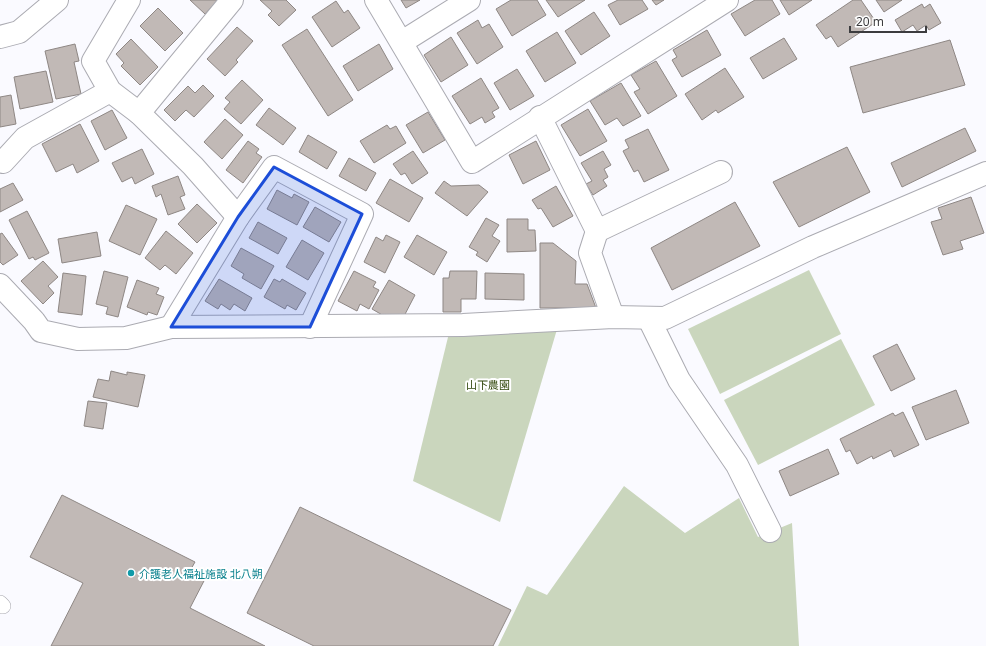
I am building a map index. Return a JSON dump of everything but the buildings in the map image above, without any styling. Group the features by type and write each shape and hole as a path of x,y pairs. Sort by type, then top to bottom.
{"street":[{"path":"0,37 19,32 57,0"},
{"path":"129,0 93,61 110,91 139,112 193,166 238,217"},
{"path":"139,112 232,0"},
{"path":"376,0 472,162 540,117 726,0"},
{"path":"402,42 469,0"},
{"path":"3,162 25,138 110,91"},
{"path":"540,117 597,231 590,253 613,317"},
{"path":"172,327 238,217 274,168 362,214 310,327"},
{"path":"597,231 721,172"},
{"path":"0,285 34,321 41,331 78,339 126,338 172,327 463,325 613,317 648,319 666,318 813,247 986,173"},
{"path":"648,319 679,380 737,464 770,531"}],"highlighted area":[{"path":"274,167 362,214 310,327 171,327 238,217"}],"green space":[{"path":"809,270 841,334 720,394 688,329"},
{"name":"山下農園","path":"558,326 500,522 413,481 449,333"},
{"path":"841,339 875,405 758,465 724,400"},
{"path":"624,486 685,533 739,498 758,537 792,523 799,646 498,646 527,586 547,595"}],"place":[{"name":"介護老人福祉施設 北八朔","path":"131,573"}]}
